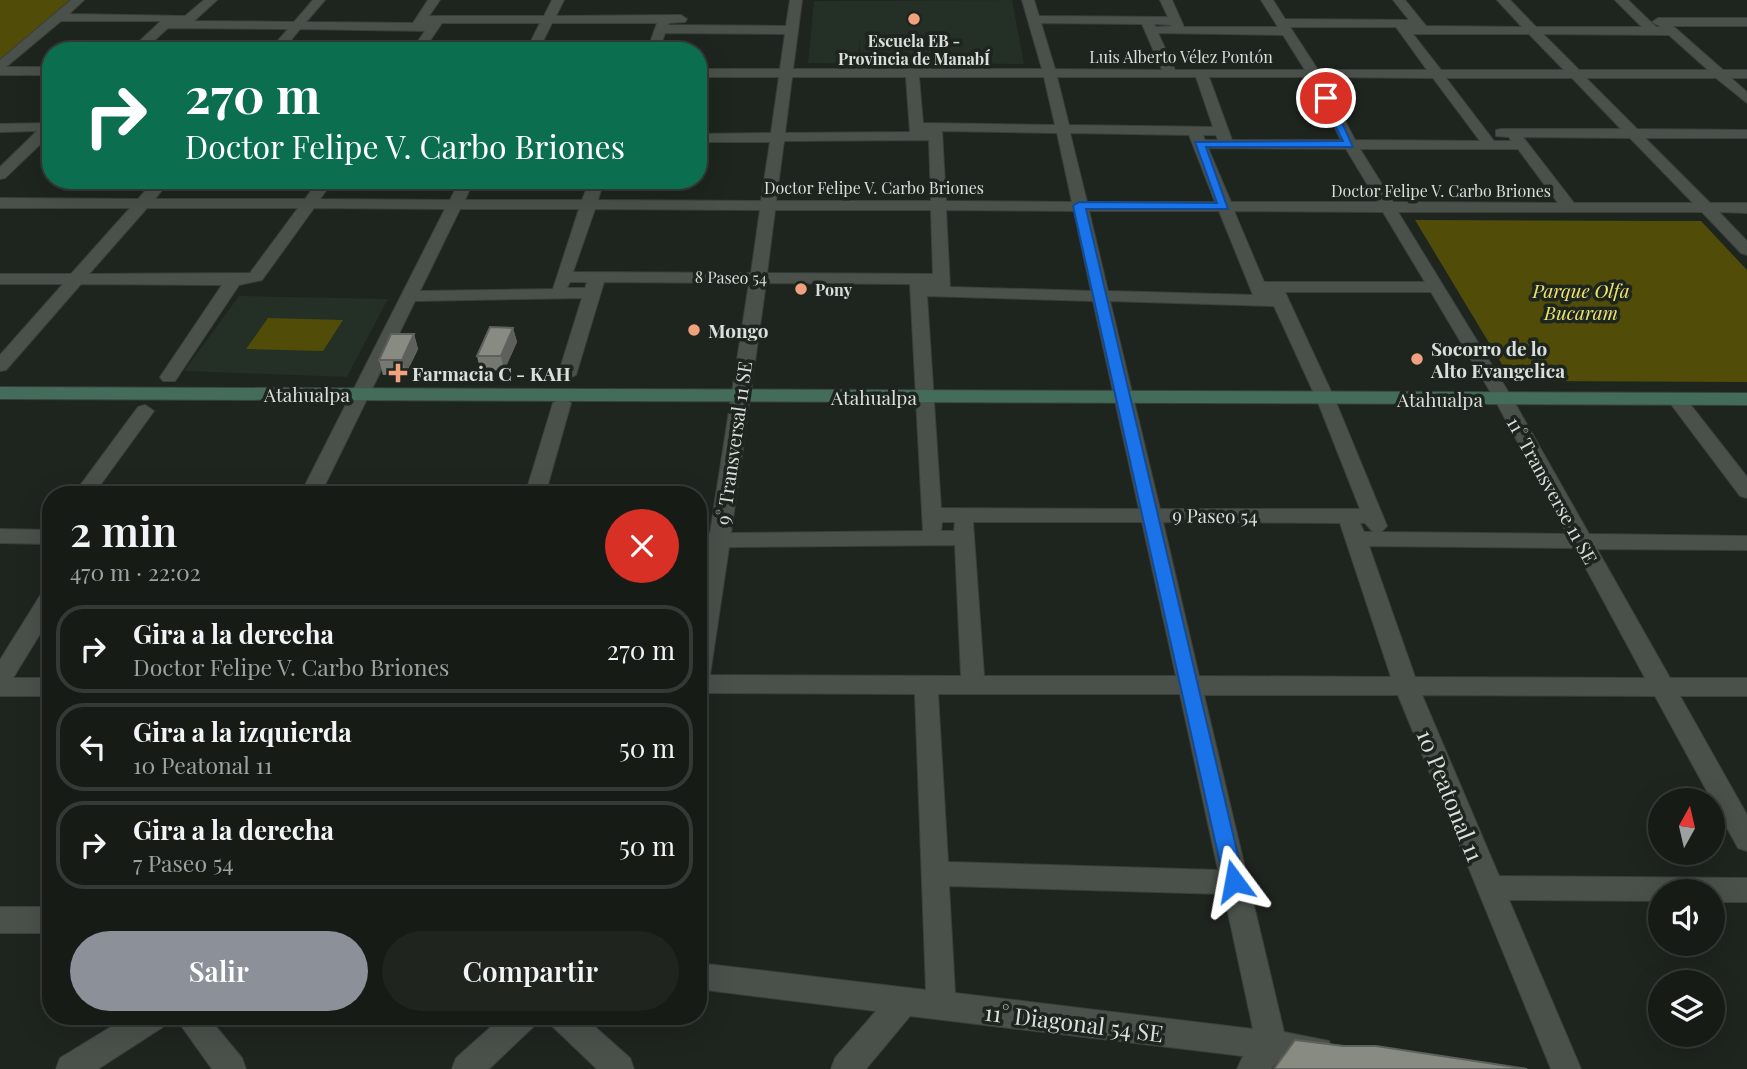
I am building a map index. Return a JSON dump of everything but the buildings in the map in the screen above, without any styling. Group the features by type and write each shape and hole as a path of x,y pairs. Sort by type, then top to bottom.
{"street":[{"path":"0,68 78,0"},
{"path":"148,42 211,0"},
{"path":"283,42 319,0"},
{"path":"418,23 434,0"},
{"path":"536,42 558,0"},
{"name":"9° Transversal 11 SE","path":"707,566 709,540 742,396 796,0"},
{"path":"1028,0 1050,74 1272,1045 1252,1069"},
{"path":"1166,0 1178,26"},
{"name":"11° Transverse 11 SE","path":"1268,0 1314,74 1350,144 1503,398 1747,840"},
{"path":"1399,0 1421,27"},
{"path":"1503,0 1637,133 1747,250"},
{"path":"1621,0 1719,74 1747,99"},
{"path":"57,18 296,27 548,19 662,24 681,19 792,30"},
{"path":"1034,19 1178,26 1531,30 1747,22"},
{"path":"423,42 435,23"},
{"path":"656,42 662,24"},
{"path":"1149,25 1170,73"},
{"path":"1401,27 1490,145"},
{"path":"0,68 42,70"},
{"name":"Luis Alberto Vélez Pontón","path":"707,73 1747,74"},
{"path":"912,74 917,131"},
{"path":"1201,74 1223,137"},
{"path":"0,128 42,127"},
{"path":"707,138 1062,129 1350,144 1522,145"},
{"path":"934,131 941,286"},
{"path":"1480,132 1747,134"},
{"path":"1512,133 1570,208"},
{"name":"10 Peatonal 11","path":"1196,137 1224,206 1326,400 1366,528 1406,685 1566,1069"},
{"path":"0,175 42,141"},
{"path":"0,366 155,189"},
{"path":"0,279 234,280 259,276 321,189"},
{"path":"314,486 463,189"},
{"path":"561,285 594,189"},
{"name":"Doctor Felipe V. Carbo Briones","path":"0,203 1747,208"},
{"name":"8 Paseo 54","path":"410,296 561,285 756,278 1099,296 1268,294 1436,287"},
{"path":"169,377 234,280"},
{"path":"567,375 595,284"},
{"path":"919,285 931,538"},
{"name":"Atahualpa","path":"0,393 1326,400 1747,399"},
{"path":"1676,399 1747,491"},
{"path":"538,486 562,403"},
{"path":"90,486 145,411"},
{"name":"9 Paseo 54","path":"932,515 1149,514 1582,543 1747,543"},
{"path":"963,515 973,684"},
{"path":"0,536 42,537"},
{"path":"709,540 965,538"},
{"path":"0,680 42,612"},
{"path":"707,681 1747,687"},
{"path":"926,684 941,1006"},
{"path":"0,687 42,687"},
{"path":"936,874 1234,881"},
{"path":"1489,888 1747,890"},
{"path":"0,920 42,920"},
{"name":"11° Diagonal 54 SE","path":"707,977 1340,1054"},
{"path":"846,1069 904,1002"},
{"path":"71,1069 140,1025"},
{"path":"196,1025 231,1069"},
{"path":"467,1069 514,1025"},
{"path":"572,1025 619,1069"}],"shaded area":[{"name":"Escuela EB - Provincia de ManabÍ","path":"1012,0 1024,64 860,63 860,37 858,64 808,63 814,1"},
{"path":"239,296 388,299 347,377 184,371"}],"green space":[{"path":"0,0 77,0 0,64"},
{"name":"Parque Olfa Bucaram","path":"1415,220 1701,221 1747,270 1747,382 1512,381"},
{"path":"268,318 343,320 323,351 246,349"}],"place":[{"name":"Escuela EB - Provincia de ManabÍ","path":"914,19"},
{"name":"Pony","path":"801,289"},
{"name":"Mongo","path":"694,330"},
{"name":"Socorro de lo Alto Evangelica","path":"1417,359"},
{"name":"Farmacia C - KAH","path":"398,373"}],"route":[{"path":"1234,881 1079,206 1224,206 1199,144 1350,144 1326,98"}]}
